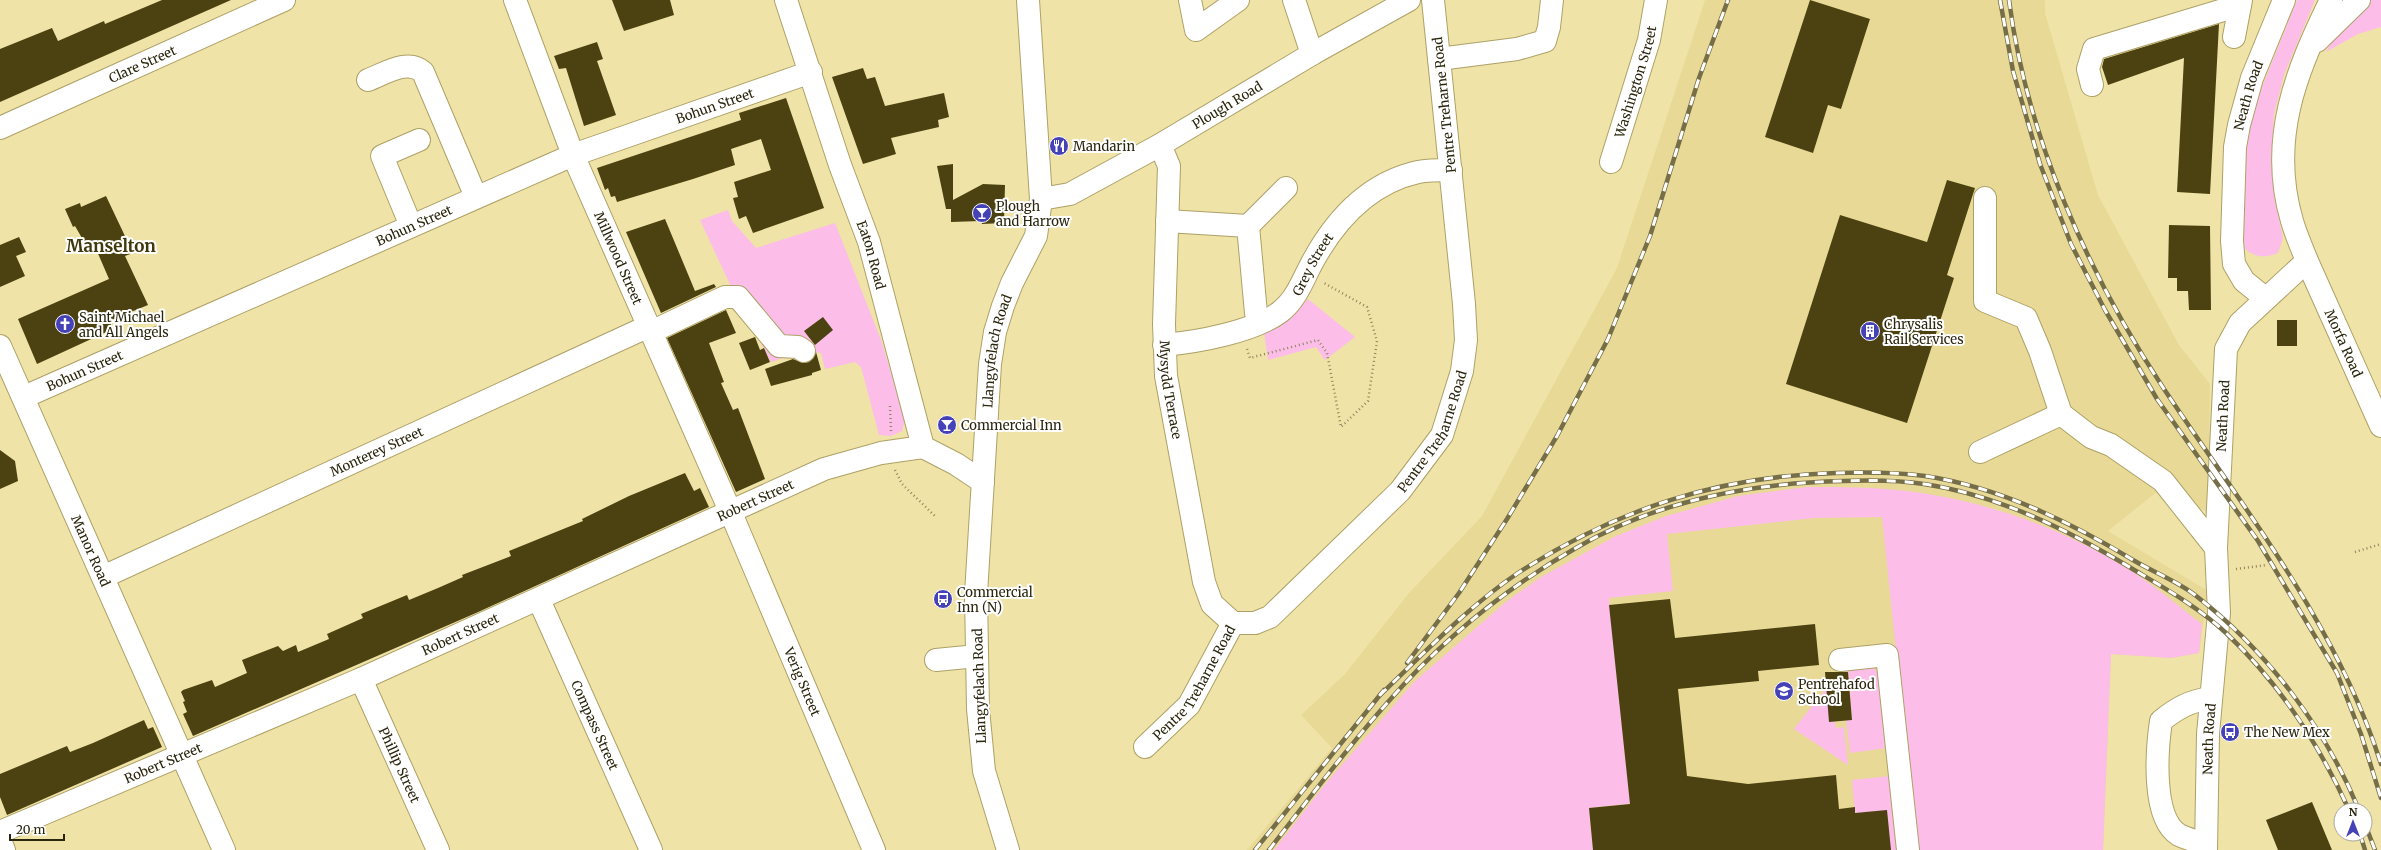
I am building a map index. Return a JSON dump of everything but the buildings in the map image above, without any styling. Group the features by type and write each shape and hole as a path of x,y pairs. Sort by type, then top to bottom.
{"street":[{"name":"Clare Street","path":"0,128 284,0"},
{"name":"Millwood Street","path":"515,0 574,155 731,513"},
{"name":"Eaton Road","path":"786,0 811,72 840,166 869,242 923,447"},
{"name":"Llangyfelach Road","path":"1008,850 984,771 978,709 976,594 990,364 995,332 1012,283 1036,236 1041,199 1028,0"},
{"path":"1190,0 1196,30 1238,0"},
{"path":"1294,0 1312,54"},
{"name":"Plough Road","path":"1041,199 1070,194 1160,145 1312,54 1409,0"},
{"name":"Pentre Treharne Road","path":"1145,747 1195,711 1232,623 1254,623 1270,617 1400,491 1442,435 1462,371 1466,340 1451,170 1438,59 1433,0"},
{"path":"1438,59 1517,49 1546,41 1552,0"},
{"name":"Washington Street","path":"1611,162 1649,40 1656,0"},
{"path":"2309,49 2359,0"},
{"path":"2092,84 2088,69 2094,50 2241,2 2234,36"},
{"path":"2309,49 2327,4"},
{"name":"Neath Road","path":"2206,847 2210,698 2219,613 2216,548 2226,349 2240,323 2265,298 2244,281 2234,264 2232,241 2235,155 2238,125 2252,78 2281,7"},
{"name":"Morfa Road","path":"2309,49 2300,66 2293,88 2282,152 2292,220 2307,261 2381,426"},
{"path":"368,80 400,67 418,67 423,72 476,198"},
{"name":"Bohun Street","path":"24,397 574,155 811,72"},
{"path":"411,226 382,156 419,140"},
{"name":"Mysydd Terrace","path":"1160,145 1169,166 1164,345 1166,376 1204,582 1212,604 1232,623"},
{"name":"Grey Street","path":"1164,345 1179,343 1251,326 1279,312 1290,302 1330,232 1362,198 1381,186 1406,176 1419,172 1451,170"},
{"path":"1167,221 1248,226 1286,188"},
{"path":"1985,198 1985,301 2026,318 2040,351 2061,414 2091,437 2111,445 2163,481 2216,548"},
{"path":"1248,226 1256,313 1251,326"},
{"path":"2265,298 2307,261"},
{"name":"Monterey Street","path":"104,577 650,329 725,297 738,297 745,302 779,346 798,347 804,351"},
{"name":"Manor Road","path":"0,346 24,397 224,850"},
{"path":"1980,452 2061,414"},
{"path":"923,447 956,464 983,482"},
{"name":"Robert Street","path":"0,832 362,679 731,513 824,469 892,451 923,447"},
{"name":"Verig Street","path":"731,513 874,850"},
{"name":"Compass Street","path":"539,600 651,850"},
{"path":"1840,660 1887,655 1908,850"},
{"path":"936,660 977,656"},
{"name":"Phillip Street","path":"362,679 438,850"},
{"path":"2206,847 2178,834 2164,816 2159,794 2159,740 2161,721 2175,710 2192,701 2210,698"},
{"path":"0,840 4,850"}],"path":[{"path":"1251,326 1250,358 1318,340 1327,353 1341,427 1368,401 1377,341 1367,307 1307,273"},
{"path":"892,451 896,475 935,516"},
{"path":"2355,552 2381,544"},
{"path":"2217,571 2267,565"}],"shaded area":[{"path":"1705,0 2045,0 2045,13 2098,195 2179,345 2210,384 2208,512 2158,491 2108,531 2208,591 2199,653 2171,658 2111,654 2103,850 1329,850 1326,783 1274,850 1247,850 1332,748 1301,715 1345,674 1409,593 1482,516 1617,268"},
{"path":"2297,0 2315,0 2284,75 2274,114 2271,162 2275,201 2283,238 2278,253 2269,256 2257,256 2245,249 2241,225 2246,140 2256,102"},
{"path":"2367,0 2381,0 2381,27 2358,34 2326,52 2332,40"},
{"path":"728,210 732,221 756,248 835,223 881,340 905,419 902,431 891,436 879,435 861,367 855,362 825,369 821,353 809,352 796,354 771,362 733,291 700,220"},
{"path":"1308,299 1355,337 1325,360 1316,347 1268,360 1264,332 1298,310"},
{"path":"1807,487 1870,488 1907,491 1966,502 2025,519 2054,530 2108,557 2152,585 2202,624 2199,653 2171,658 2111,654 2103,850 1917,850 1882,517 1815,518 1667,534 1673,591 1609,598 1629,794 1653,792 1654,801 1589,808 1593,850 1274,850 1326,783 1415,681 1507,601 1541,577 1616,536 1666,516 1738,496"},
{"path":"1874,668 1881,679 1887,748 1850,753 1846,720 1852,719 1848,670"},
{"path":"1827,687 1836,728 1844,727 1848,765 1794,729"},
{"path":"1890,776 1900,850 1891,850 1855,813 1852,780"}],"railway":[{"path":"1407,663 1459,593 1507,519 1557,436 1608,339 1650,236 1699,78 1728,0"},
{"path":"2000,0 2013,71 2040,164 2071,244 2105,310 2157,399 2258,541 2337,673 2361,734 2381,798"},
{"path":"2009,0 2018,52 2030,103 2046,153 2086,252 2136,345 2164,389 2286,569 2314,616 2340,664 2362,713 2381,764"},
{"path":"1380,695 1464,615 1518,573 1555,550 1631,514 1670,500 1710,489 1751,481 1793,476 1858,472 1925,476 1980,488 2033,508 2084,532 2181,585 2195,595 2246,640 2291,692 2329,749 2355,802"},
{"path":"1269,850 1357,738 1408,680 1452,637 1476,617 1525,580 1550,564 1576,548 1607,532 1639,518 1671,507 1739,491 1774,486 1863,480 1924,484 1952,489 2005,505 2082,540 2131,568 2204,614 2245,652 2280,694 2311,738 2345,802"},
{"path":"1255,850 1384,690"},
{"path":"2362,842 2365,850"},
{"path":"2372,842 2375,850"}],"place":[{"name":"Mandarin","path":"1059,146"},
{"name":"Plough and Harrow","path":"982,213"},
{"name":"Saint Michael and All Angels","path":"65,324"},
{"name":"Chrysalis Rail Services","path":"1870,331"},
{"name":"Commercial Inn","path":"947,425"},
{"name":"Commercial Inn (N)","path":"943,599"},
{"name":"Pentrehafod School","path":"1784,691"},
{"name":"The New Mex","path":"2230,732"}],"district":[{"name":"Manselton","path":"111,246"}]}
